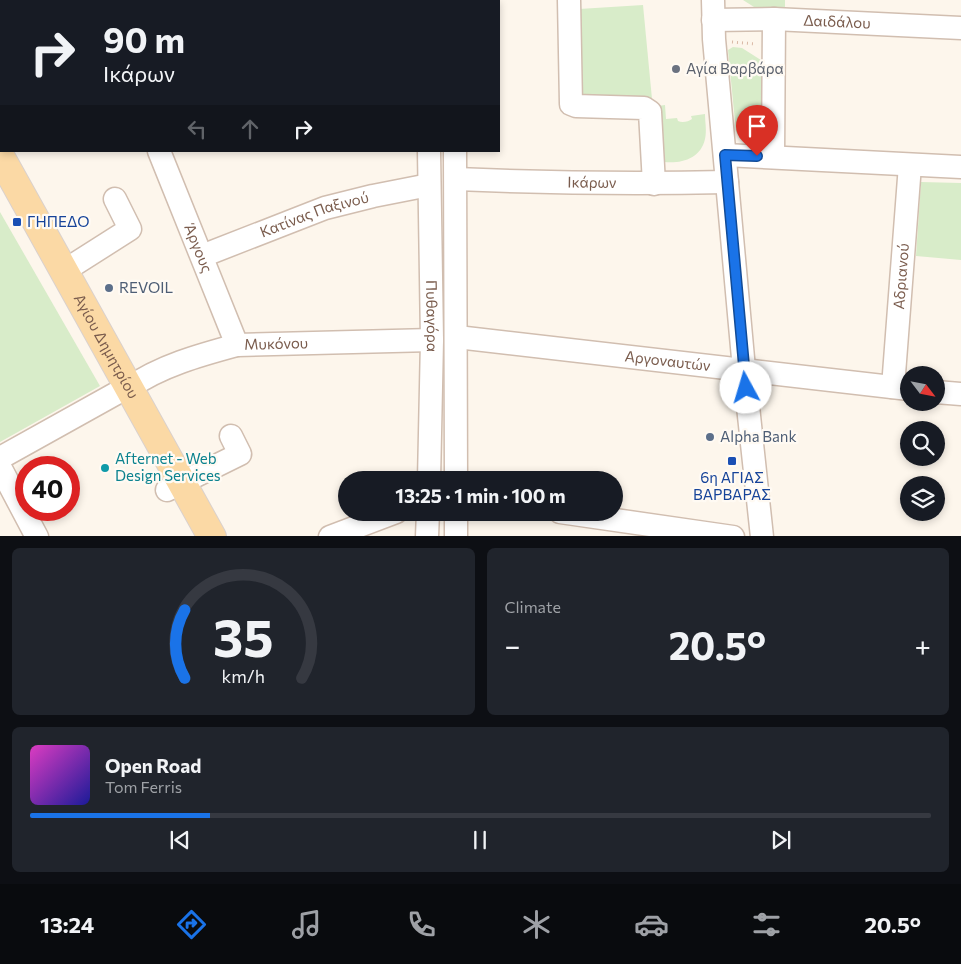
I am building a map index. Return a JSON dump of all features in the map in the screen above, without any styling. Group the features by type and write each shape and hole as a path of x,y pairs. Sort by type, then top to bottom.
{"main road":[{"name":"Αγίου Δημητρίου","path":"0,156 64,271 122,391"},
{"name":"Αγίου Δημητρίου","path":"0,188 122,391 175,487 212,536"},
{"name":"Αγίου Δημητρίου","path":"175,487 192,536"}],"street":[{"path":"569,0 572,104 576,106 644,108 650,112 654,184"},
{"path":"773,156 774,19"},
{"name":"Δαιδάλου","path":"714,20 774,19 961,28"},
{"path":"714,20 744,370 762,536"},
{"name":"Άργους","path":"165,152 202,256 237,345"},
{"name":"Πυθαγόρα","path":"429,152 432,340 429,471"},
{"name":"Πυθαγόρα","path":"455,152 456,471"},
{"path":"725,155 961,167"},
{"name":"Αδριανού","path":"902,366 910,164"},
{"name":"Ικάρων","path":"456,179 544,183 654,184 727,182"},
{"name":"Κατίνας Παξινού","path":"202,256 325,208 429,185"},
{"path":"64,271 130,229 115,199"},
{"name":"Αργοναυτών","path":"457,337 900,388"},
{"name":"Μυκόνου","path":"0,458 141,380 175,365 237,345 432,340"},
{"path":"945,393 961,394"},
{"path":"175,487 240,454 231,436"},
{"path":"0,467 37,536"},
{"path":"330,536 371,521"},
{"path":"427,536 428,521"},
{"path":"456,521 456,536"},
{"path":"623,521 733,536"}],"path":[{"path":"714,20 774,47"}],"green space":[{"path":"743,0 785,0 785,8 754,7"},
{"path":"643,5 652,99 591,99 583,95 579,9"},
{"path":"733,47 742,48 764,62 764,130 757,136 750,138 743,137 736,132 728,50"},
{"path":"665,105 666,119 677,118 678,121 685,122 692,119 691,116 705,114 706,133 703,146 695,155 684,161 664,162 658,106"},
{"path":"921,182 961,183 961,260 916,256"},
{"path":"0,212 100,386 0,442"}],"place":[{"name":"Αγία Βαρβάρα","path":"676,69"},
{"name":"ΓΗΠΕΔΟ","path":"17,222"},
{"name":"REVOIL","path":"109,288"},
{"name":"Alpha Bank","path":"710,437"},
{"name":"6η ΑΓΙΑΣ ΒΑΡΒΑΡΑΣ","path":"732,461"},
{"name":"Afternet - Web Design Services","path":"105,468"}],"route":[{"path":"746,388 725,155 757,156"}]}
